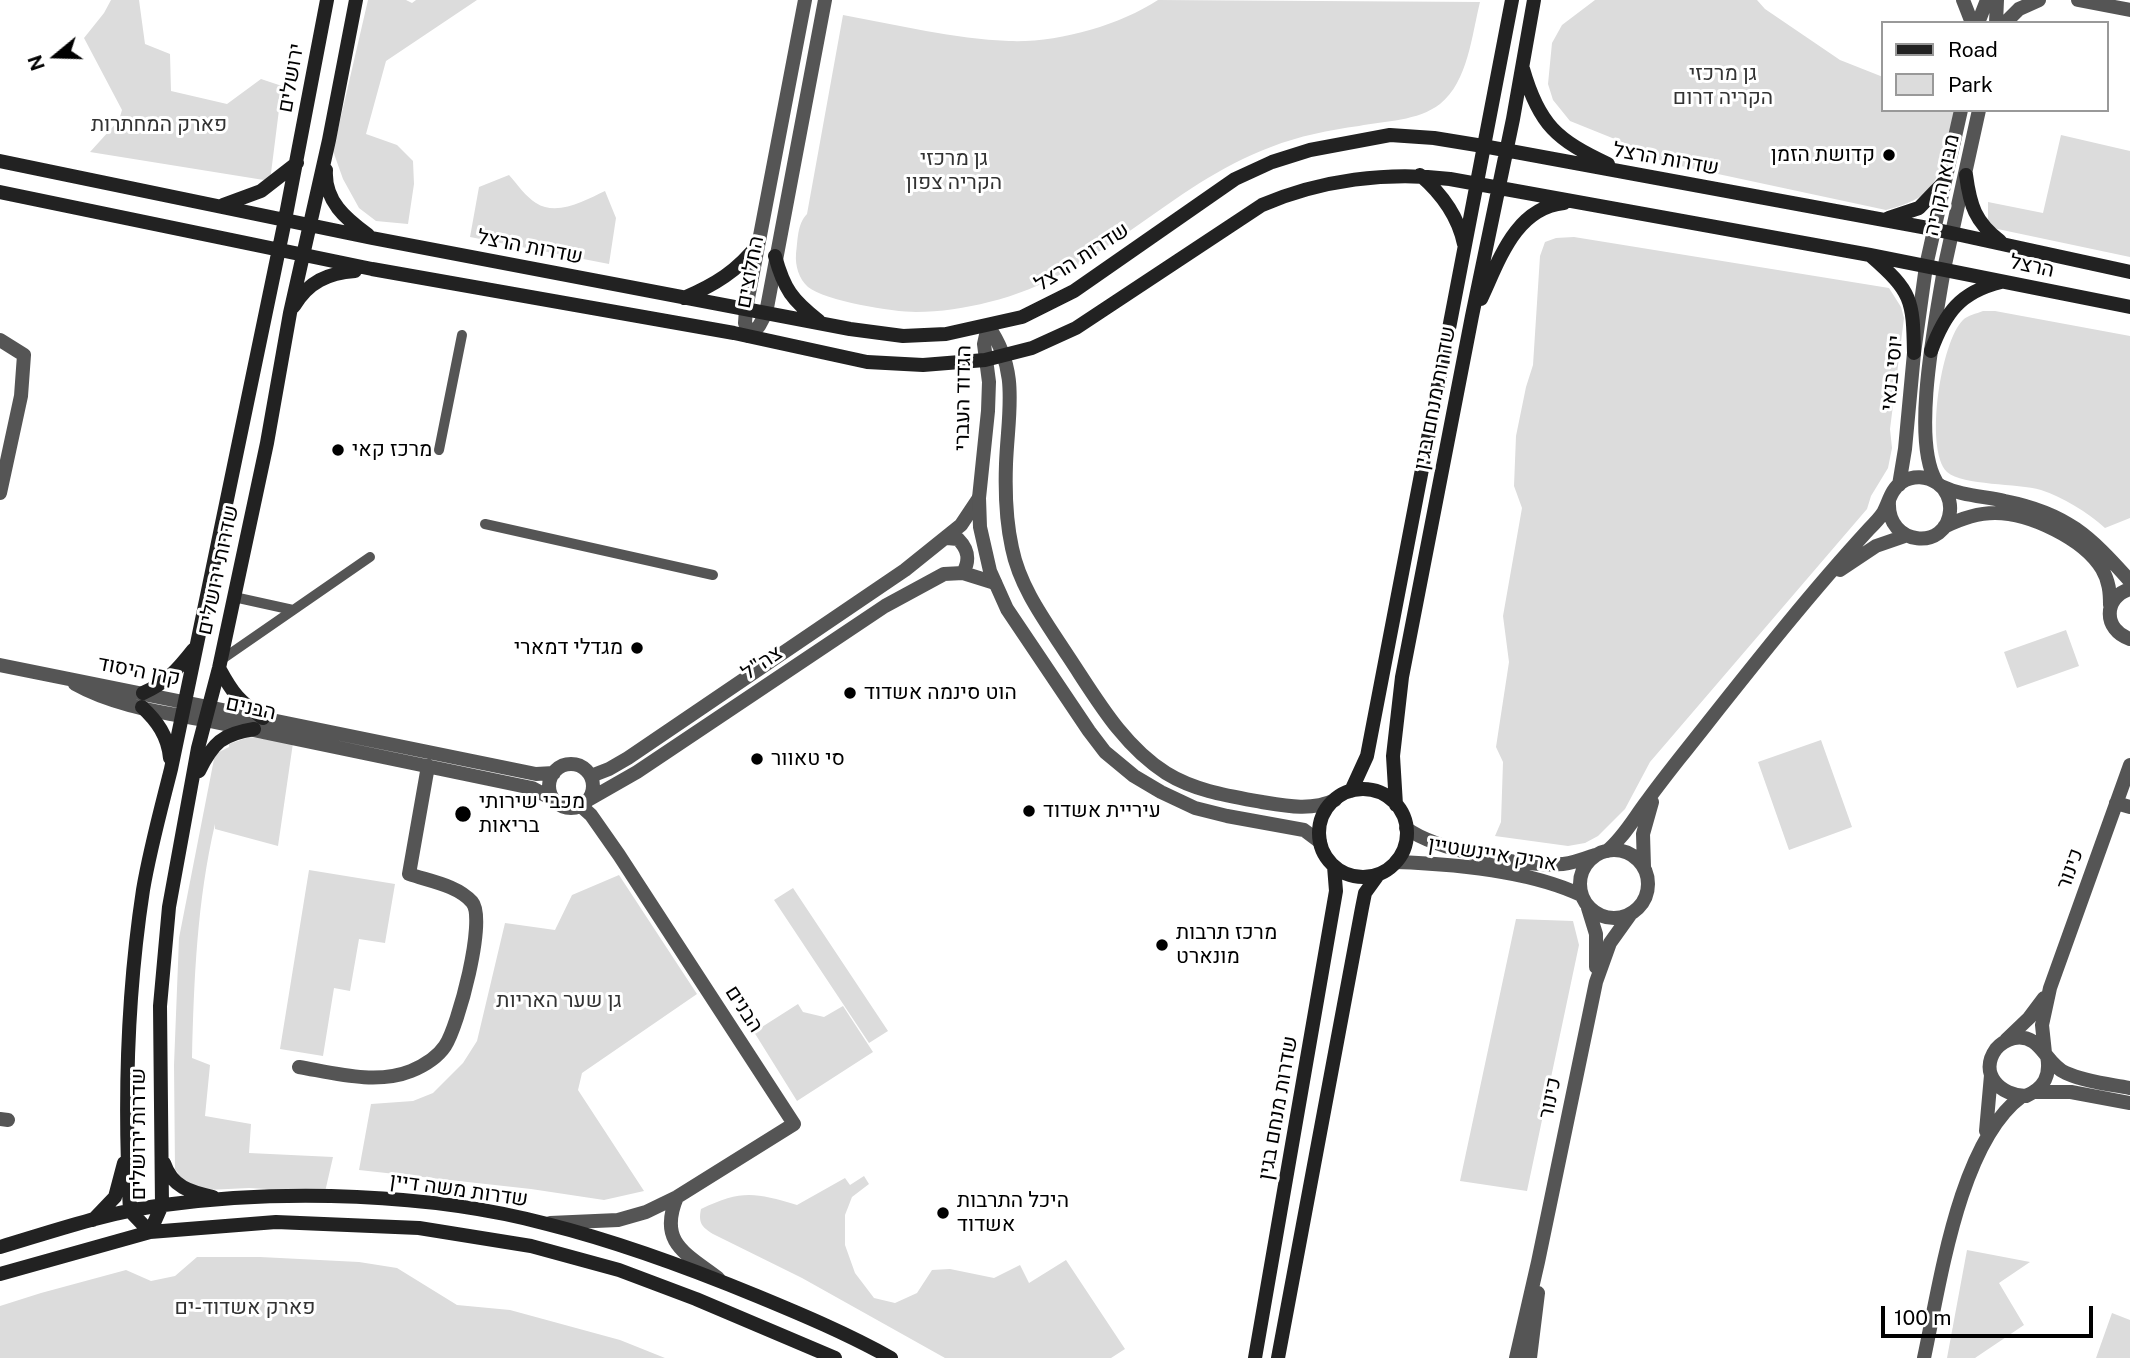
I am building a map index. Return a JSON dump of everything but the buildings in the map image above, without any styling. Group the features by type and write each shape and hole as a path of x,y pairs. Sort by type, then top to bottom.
{"main road":[{"name":"ירושלים","path":"297,163 327,0"},
{"name":"שדרות ירושלים","path":"297,163 171,769 150,849 137,940 128,1063 127,1144 130,1211 150,1233 163,1205 160,1147 160,1006 169,907 206,713 220,664 267,443 290,313 329,140 356,0"},
{"name":"שדרות מנחם בגין","path":"1351,791 1367,756 1510,0"},
{"name":"שדרות מנחם בגין","path":"1396,805 1394,757 1402,677 1507,151 1534,0"},
{"path":"1522,65 1541,116 1559,137 1625,173"},
{"name":"שדרות הרצל","path":"0,161 372,238 683,298 872,333 903,335 946,334 1022,317 1060,299 1235,179 1272,162 1310,150 1390,135 1434,138 1483,146 2003,244"},
{"path":"329,140 326,176 330,194 347,219 372,238"},
{"path":"218,206 261,191 297,163"},
{"path":"1420,175 1451,211 1465,248"},
{"path":"0,192 279,251 749,336 848,359 884,364 923,365 985,360 1050,341 1076,328 1244,216 1270,202 1293,193 1331,184 1420,175 1477,183 1926,266"},
{"path":"1966,175 1968,193 1979,221 2003,244"},
{"path":"1883,220 1919,208 1944,182"},
{"path":"1472,316 1520,225 1536,212 1573,202"},
{"path":"683,298 704,290 732,273 758,244"},
{"name":"הרצל","path":"2003,244 2130,272"},
{"path":"1870,255 1892,274 1909,299 1913,313 1914,353"},
{"path":"775,256 782,282 791,296 823,324"},
{"name":"הרצל","path":"1926,266 2130,307"},
{"path":"290,313 303,293 318,279 341,272 372,269"},
{"path":"1931,351 1945,320 1962,299 1987,285 2003,281"},
{"path":"171,769 167,741 143,700 171,678 196,646"},
{"path":"192,785 207,755 217,743 227,736 258,724 232,692 220,664"},
{"path":"1279,1358 1362,908 1366,893 1378,874 1396,862 1405,846 1406,828 1396,805 1380,793 1351,791 1335,800 1322,819 1320,842 1324,854 1334,866 1354,876 1378,874"},
{"name":"שדרות מנחם בגין","path":"1255,1358 1336,891 1334,866"},
{"path":"93,1220 115,1197 127,1144"},
{"path":"160,1147 164,1167 181,1188 224,1199"},
{"name":"שדרות משה דיין","path":"0,1247 93,1220 163,1205 275,1196 421,1202 545,1223 624,1245 723,1282 859,1341 891,1358"},
{"name":"שדרות משה דיין","path":"0,1274 150,1233 276,1222 419,1228 531,1246 618,1270 696,1299 835,1358"}],"street":[{"name":"החלוצים","path":"805,0 746,309 745,323 749,336 760,326 766,313 825,0"},
{"path":"1963,0 1971,21"},
{"path":"1979,21 1987,0"},
{"path":"1996,21 1997,0"},
{"path":"2007,21 2018,9 2039,0"},
{"path":"2078,0 2130,10"},
{"name":"מבוא הקריה","path":"1926,266 1961,112"},
{"name":"מבוא הקריה","path":"1944,269 1979,112"},
{"name":"יוסי בנאי","path":"1899,485 1926,266"},
{"name":"יוסי בנאי","path":"1938,484 1930,472 1925,450 1931,351 1944,269"},
{"name":"הגדוד העברי","path":"988,326 1005,356 1010,380 1006,463 1007,521 1015,563 1021,580 1041,614 1111,720 1136,749 1156,766 1199,788 1290,806 1311,807 1335,800"},
{"name":"הגדוד העברי","path":"988,326 984,344 989,382 988,411 979,498 980,527 995,583 1007,609 1097,742 1118,764 1145,784 1195,808 1304,830 1320,842"},
{"path":"439,450 462,335"},
{"path":"0,340 24,355 21,396 0,493"},
{"path":"1668,773 1645,822 1642,849 1649,881 1648,893 1643,904 1630,915 1614,919 1604,917 1594,912 1584,900 1580,884 1588,862 1622,836 1668,773 1846,554 1881,515 1899,485 1910,478 1919,477 1960,494 2021,505 2054,515 2091,539 2130,580"},
{"path":"1938,484 1949,500 1950,508 1944,527"},
{"name":"צה\"ל","path":"591,776 609,769 639,751 856,605 947,538 961,525 979,498"},
{"path":"1889,501 1893,525 1905,536"},
{"path":"1820,586 1876,546 1905,536 1924,539 1968,517 1987,513 2016,515 2040,522 2074,542 2101,566 2109,582 2109,619 2112,626 2126,637 2130,649"},
{"path":"485,524 713,575"},
{"path":"947,538 958,539 967,550 967,565 963,573 995,583"},
{"path":"220,664 369,557"},
{"name":"צה\"ל","path":"584,803 637,772 885,606 944,574 963,573"},
{"path":"2110,605 2118,594 2130,589"},
{"path":"234,597 293,610"},
{"name":"קרן היסוד","path":"0,665 61,677 143,700 206,713"},
{"name":"הבנים","path":"206,713 536,774 554,773"},
{"name":"הבנים","path":"258,724 428,766 533,788 556,801"},
{"path":"564,765 582,767 591,776 593,788 584,803 570,808 556,801 550,790 554,773 564,765"},
{"name":"כינור","path":"2046,1055 2042,1026 2050,988 2123,805 2130,765"},
{"path":"299,1067 352,1076 393,1076 410,1072 429,1062 444,1048 454,1028 464,997 477,913 472,901 458,890 409,874 428,766"},
{"name":"הבנים","path":"545,1223 632,1217 677,1197 794,1124 584,803"},
{"name":"אריק איינשטיין","path":"1406,828 1424,840 1455,849 1533,863 1562,864 1602,853"},
{"path":"1602,853 1619,850 1630,853 1644,867"},
{"name":"אריק איינשטיין","path":"1396,862 1453,865 1541,880 1584,900"},
{"name":"כינור","path":"1584,900 1595,934 1595,982"},
{"name":"כינור","path":"1516,1358 1595,982 1611,943 1630,915"},
{"name":"כינור","path":"2002,1043 2029,1018 2050,988"},
{"path":"1983,1146 1989,1114 1991,1059 2002,1043 2011,1039 2031,1040 2058,1069 2073,1076 2130,1088"},
{"path":"1924,1358 1955,1216 1983,1146 2000,1116 2048,1076 2046,1055"},
{"path":"1991,1073 1998,1087 2006,1093 2071,1093 2130,1102"},
{"path":"677,1197 669,1222 673,1236 685,1252 723,1282"},
{"name":"כינור","path":"1530,1358 1546,1222"}],"green space":[{"name":"פארק המחתרות","path":"111,0 139,0 145,44 170,54 171,91 227,104 261,79 282,86 270,181 90,152 119,120 122,110 84,38"},
{"path":"368,0 406,0 412,3 416,0 477,0 386,61 366,134 397,145 413,161 414,184 408,224 376,221 359,208 343,179 333,151"},
{"name":"גן מרכזי הקריה צפון","path":"1158,0 1480,2 1463,70 1449,95 1431,110 1401,119 1337,129 1271,147 1199,184 1099,252 1028,289 971,306 916,312 844,301 817,292 805,284 796,263 798,238 801,222 807,214 843,15 968,38 1028,41 1067,36 1106,25"},
{"name":"גן מרכזי הקריה דרום","path":"1595,0 1757,0 1765,9 1840,60 1882,77 1882,112 1954,112 1945,154 1937,176 1922,195 1886,210 1662,162 1652,154 1570,121 1553,100 1548,84 1552,43 1562,25"},
{"path":"2061,135 2130,151 2130,257 1988,227 1988,202 2043,213"},
{"path":"509,175 529,197 544,207 571,206 605,191 616,218 609,264 470,237 479,187"},
{"path":"1574,237 1889,288 1901,307 1904,318 1890,429 1892,448 1888,468 1871,496 1867,509 1650,762 1625,809 1598,836 1585,843 1568,846 1495,836 1501,822 1503,762 1496,747 1509,662 1503,616 1522,508 1514,486 1516,436 1533,365 1540,256 1545,242"},
{"path":"1983,311 2130,336 2130,518 2105,528 2074,506 2041,490 1965,480 1947,472 1940,460 1937,442 1936,419 1942,371 1955,332 1963,320"},
{"path":"2066,630 2079,666 2017,688 2004,652"},
{"path":"249,737 293,743 278,846 215,829 215,824 200,911 192,1058 210,1065 205,1116 251,1124 249,1153 333,1157 325,1192 249,1188 207,1190 184,1182 175,1169 174,1065 179,938 215,754 229,747 229,744"},
{"path":"1821,740 1852,827 1789,850 1758,762"},
{"path":"309,870 395,884 385,943 359,939 350,991 334,988 323,1056 280,1049"},
{"name":"גן שער האריות","path":"619,875 697,994 582,1073 578,1090 644,1191 604,1200 359,1170 371,1104 413,1101 433,1093 463,1063 477,1041 505,923 555,930 572,895"},
{"path":"793,888 888,1031 869,1043 774,900"},
{"path":"1516,919 1573,921 1579,945 1527,1191 1460,1181"},
{"path":"798,1004 803,1012 824,1017 843,1006 873,1052 797,1101 754,1032"},
{"path":"864,1176 869,1184 852,1197 845,1215 845,1245 855,1273 874,1298 895,1303 917,1293 932,1270 950,1269 994,1278 1020,1265 1029,1283 1066,1260 1125,1349 1111,1358 945,1358 802,1278 713,1234 704,1227 700,1218 701,1209 738,1196 769,1197 797,1205 845,1178 850,1185"},
{"path":"1967,1250 2030,1262 1999,1283 2024,1325 1975,1358 1947,1358"},
{"name":"פארק אשדוד-ים","path":"197,1257 359,1262 397,1268 457,1305 510,1310 620,1340 665,1358 0,1358 0,1306 126,1270 151,1281 175,1276"},
{"path":"2112,1313 2130,1320 2130,1358 2096,1358"}],"place":[{"name":"קדושת הזמן","path":"1889,155"},
{"name":"מרכז קאי","path":"338,450"},
{"name":"מגדלי דמארי","path":"637,648"},
{"name":"הוט סינמה אשדוד","path":"850,693"},
{"name":"סי טאוור","path":"757,759"},
{"name":"עיריית אשדוד","path":"1029,811"},
{"name":"מכבי שירותי בריאות","path":"463,814"},
{"name":"מרכז תרבות מונארט","path":"1162,945"},
{"name":"היכל התרבות אשדוד","path":"943,1213"}]}
